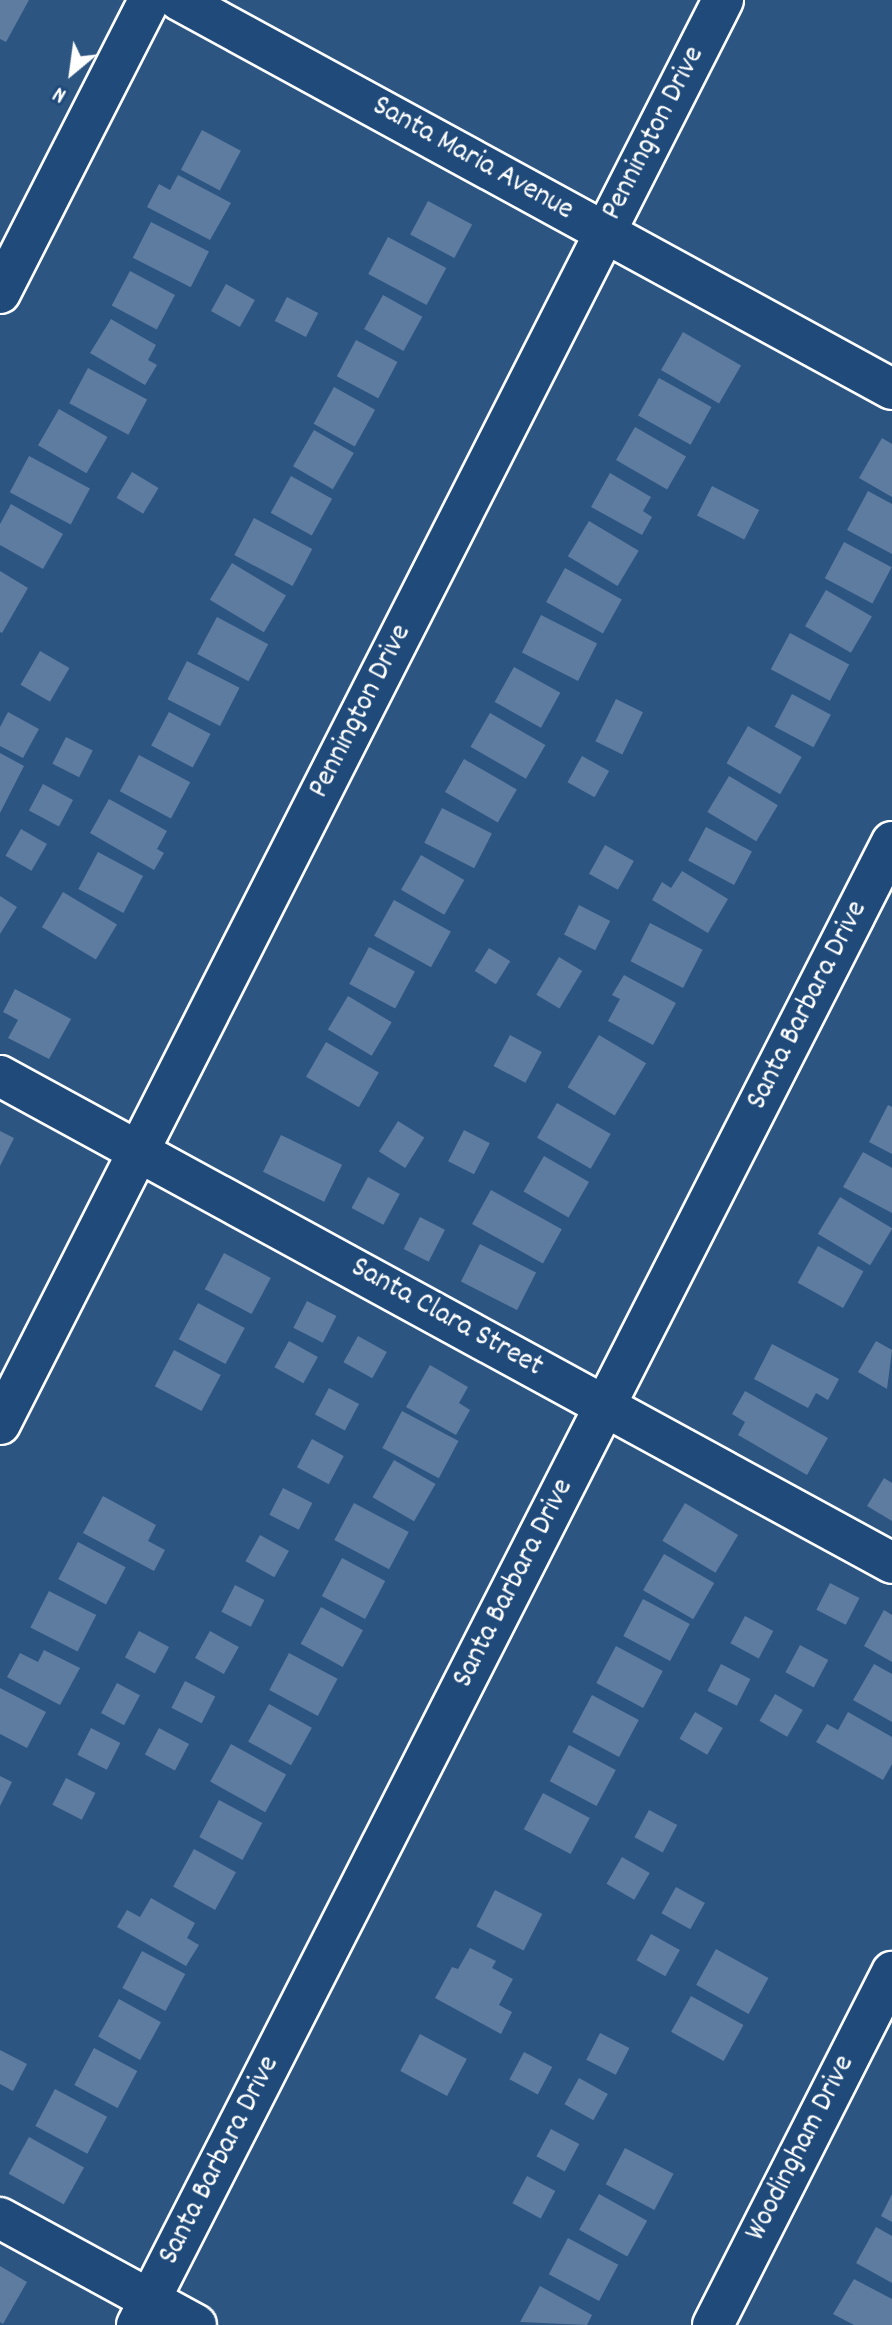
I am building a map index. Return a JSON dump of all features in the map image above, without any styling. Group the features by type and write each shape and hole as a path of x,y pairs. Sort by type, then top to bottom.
{"street":[{"path":"0,293 149,0"},
{"name":"Santa Maria Avenue","path":"179,0 892,389"},
{"name":"Pennington Drive","path":"0,1424 723,0"},
{"name":"Santa Barbara Drive","path":"144,2313 892,842"},
{"name":"Santa Clara Street","path":"0,1076 892,1563"},
{"name":"Woodingham Drive","path":"713,2325 892,1972"},
{"path":"0,2218 144,2313 196,2325"}],"building":[{"path":"0,0 29,0 6,42 0,39"},
{"path":"202,130 241,151 220,190 181,170"},
{"path":"178,175 231,203 210,240 147,207 159,184 170,190"},
{"path":"428,201 472,224 454,258 410,235"},
{"path":"151,222 209,252 191,287 133,258"},
{"path":"388,237 446,268 427,305 368,274"},
{"path":"130,271 175,295 157,329 112,305"},
{"path":"226,284 255,300 240,327 211,311"},
{"path":"383,295 422,317 403,351 364,329"},
{"path":"287,297 318,313 306,337 275,321"},
{"path":"111,319 156,345 148,360 157,365 145,385 90,353"},
{"path":"683,332 741,366 719,404 661,370"},
{"path":"356,340 397,362 378,398 337,376"},
{"path":"88,368 147,399 128,435 69,403"},
{"path":"659,378 711,407 691,445 638,416"},
{"path":"334,387 375,410 355,447 314,424"},
{"path":"59,409 107,437 86,473 38,445"},
{"path":"635,427 686,456 667,489 616,460"},
{"path":"314,430 354,453 333,489 293,466"},
{"path":"882,438 892,444 892,497 859,478"},
{"path":"29,456 90,488 71,525 10,492"},
{"path":"132,472 159,488 143,514 117,498"},
{"path":"610,473 651,497 643,511 652,517 642,535 591,507"},
{"path":"291,476 332,499 312,536 271,513"},
{"path":"712,486 759,510 744,539 697,515"},
{"path":"868,491 892,504 892,554 847,530"},
{"path":"11,504 63,534 43,569 0,545 0,524"},
{"path":"254,518 312,549 293,586 234,555"},
{"path":"589,521 639,551 618,586 568,556"},
{"path":"844,542 892,567 872,604 825,578"},
{"path":"232,563 286,595 264,632 210,600"},
{"path":"565,568 622,600 603,634 546,602"},
{"path":"0,571 28,588 2,633 0,632"},
{"path":"826,590 872,616 851,653 805,626"},
{"path":"541,615 597,644 578,681 522,652"},
{"path":"217,617 268,644 248,681 197,654"},
{"path":"790,633 849,664 830,701 771,669"},
{"path":"40,651 69,668 50,702 20,685"},
{"path":"187,661 240,688 220,726 167,699"},
{"path":"514,667 560,693 541,728 495,702"},
{"path":"792,694 831,715 813,747 775,727"},
{"path":"616,699 643,712 622,754 595,741"},
{"path":"8,712 39,729 23,758 0,746 0,727"},
{"path":"169,712 210,734 193,768 151,746"},
{"path":"490,713 545,745 526,779 470,747"},
{"path":"748,726 802,757 780,794 726,763"},
{"path":"66,737 93,751 79,777 52,764"},
{"path":"0,753 24,766 0,813"},
{"path":"139,755 190,782 171,818 120,791"},
{"path":"582,756 609,771 595,797 567,782"},
{"path":"464,759 517,790 498,822 445,792"},
{"path":"729,776 778,805 756,841 707,812"},
{"path":"43,784 73,800 59,826 29,810"},
{"path":"109,799 167,831 157,849 164,853 154,870 90,833"},
{"path":"442,808 492,833 474,868 424,843"},
{"path":"706,827 752,851 734,885 688,861"},
{"path":"21,829 47,844 31,871 6,856"},
{"path":"605,845 634,861 618,890 589,874"},
{"path":"98,852 143,876 123,913 78,889"},
{"path":"421,855 464,880 444,915 401,890"},
{"path":"682,871 728,899 708,933 652,900 662,882 671,888"},
{"path":"63,892 117,924 96,960 42,927"},
{"path":"0,896 17,907 0,934"},
{"path":"394,900 451,932 431,967 374,936"},
{"path":"579,905 610,921 595,950 564,934"},
{"path":"650,923 703,950 683,988 630,961"},
{"path":"369,947 415,971 395,1008 349,984"},
{"path":"489,948 510,961 496,984 475,971"},
{"path":"559,957 582,971 559,1009 536,995"},
{"path":"624,975 676,1003 653,1045 608,1021 620,999 612,995"},
{"path":"15,989 71,1019 49,1059 8,1038 18,1020 3,1012"},
{"path":"348,996 392,1022 372,1056 328,1029"},
{"path":"510,1035 542,1052 525,1083 494,1066"},
{"path":"599,1035 646,1063 615,1116 568,1087"},
{"path":"326,1042 379,1072 359,1107 306,1077"},
{"path":"557,1103 611,1134 591,1169 537,1138"},
{"path":"888,1105 892,1107 892,1154 869,1142"},
{"path":"398,1121 424,1137 405,1168 379,1152"},
{"path":"464,1130 490,1143 474,1174 448,1161"},
{"path":"0,1131 14,1138 0,1166"},
{"path":"281,1135 342,1165 324,1202 263,1172"},
{"path":"863,1152 892,1168 892,1213 843,1187"},
{"path":"544,1156 589,1182 569,1218 524,1192"},
{"path":"368,1177 400,1194 383,1225 352,1208"},
{"path":"491,1190 562,1229 543,1263 472,1224"},
{"path":"840,1197 892,1228 870,1265 818,1234"},
{"path":"420,1217 445,1230 429,1262 404,1249"},
{"path":"480,1244 536,1273 517,1310 461,1281"},
{"path":"818,1246 863,1271 843,1308 798,1283"},
{"path":"224,1253 271,1278 252,1314 205,1289"},
{"path":"307,1301 336,1316 323,1343 293,1328"},
{"path":"198,1303 245,1328 226,1364 179,1339"},
{"path":"358,1336 387,1352 372,1378 343,1362"},
{"path":"289,1341 318,1357 303,1383 274,1367"},
{"path":"876,1341 892,1350 887,1389 858,1372"},
{"path":"772,1344 839,1379 828,1400 816,1393 808,1408 754,1379"},
{"path":"174,1350 221,1375 202,1411 155,1386"},
{"path":"430,1365 468,1387 459,1403 470,1410 456,1435 406,1407"},
{"path":"329,1388 359,1404 345,1430 315,1414"},
{"path":"745,1391 828,1438 807,1475 738,1435 745,1422 732,1414"},
{"path":"402,1411 459,1441 439,1478 382,1448"},
{"path":"312,1439 344,1456 329,1484 297,1467"},
{"path":"394,1460 436,1484 414,1521 372,1497"},
{"path":"884,1478 892,1483 892,1521 867,1506"},
{"path":"283,1488 312,1503 299,1530 269,1515"},
{"path":"103,1496 156,1525 148,1541 165,1550 154,1571 83,1533"},
{"path":"354,1503 409,1532 389,1569 334,1540"},
{"path":"685,1503 738,1535 715,1573 662,1541"},
{"path":"260,1535 289,1551 274,1577 245,1561"},
{"path":"78,1542 126,1567 106,1604 58,1579"},
{"path":"664,1554 714,1583 693,1619 643,1590"},
{"path":"342,1558 385,1581 365,1619 322,1596"},
{"path":"830,1583 859,1598 846,1625 816,1610"},
{"path":"235,1585 264,1600 251,1627 221,1612"},
{"path":"49,1591 96,1615 78,1652 30,1628"},
{"path":"643,1599 690,1624 670,1661 623,1636"},
{"path":"321,1607 363,1630 343,1667 301,1644"},
{"path":"884,1610 892,1615 892,1662 864,1646"},
{"path":"745,1616 773,1631 759,1658 730,1643"},
{"path":"139,1631 169,1647 155,1673 125,1657"},
{"path":"210,1631 239,1647 224,1674 195,1658"},
{"path":"800,1645 828,1660 814,1687 785,1672"},
{"path":"616,1646 663,1671 643,1708 596,1683"},
{"path":"44,1650 80,1668 60,1705 7,1677 20,1653 38,1662"},
{"path":"289,1653 338,1679 318,1716 269,1690"},
{"path":"721,1664 750,1679 737,1706 707,1691"},
{"path":"874,1664 892,1674 892,1722 853,1700"},
{"path":"185,1681 215,1696 202,1723 171,1708"},
{"path":"117,1683 140,1695 124,1725 101,1713"},
{"path":"0,1688 46,1712 27,1748 0,1734"},
{"path":"775,1694 803,1710 787,1737 760,1721"},
{"path":"592,1695 639,1720 619,1757 572,1732"},
{"path":"269,1704 312,1728 291,1765 248,1742"},
{"path":"695,1712 723,1728 707,1755 680,1739"},
{"path":"848,1712 892,1737 892,1764 883,1780 816,1742 827,1724 838,1730"},
{"path":"91,1728 120,1743 107,1770 77,1755"},
{"path":"159,1728 189,1744 175,1770 145,1754"},
{"path":"231,1744 286,1775 265,1812 210,1782"},
{"path":"569,1745 616,1770 597,1806 550,1781"},
{"path":"0,1776 12,1782 0,1806"},
{"path":"66,1778 95,1793 82,1820 52,1805"},
{"path":"543,1793 590,1818 571,1854 524,1829"},
{"path":"219,1800 262,1823 243,1860 199,1837"},
{"path":"649,1810 677,1825 663,1852 634,1837"},
{"path":"194,1849 236,1872 215,1910 173,1887"},
{"path":"622,1857 650,1873 634,1900 606,1884"},
{"path":"676,1887 705,1903 690,1929 661,1913"},
{"path":"495,1890 542,1914 524,1951 476,1927"},
{"path":"151,1898 195,1923 187,1938 199,1945 186,1966 117,1927 127,1910 140,1917"},
{"path":"651,1934 680,1950 665,1976 636,1960"},
{"path":"470,1948 496,1961 492,1968 513,1979 499,2005 512,2012 501,2034 435,1998 452,1967 458,1969"},
{"path":"716,1949 768,1978 749,2014 696,1985"},
{"path":"142,1951 185,1974 166,2011 122,1988"},
{"path":"691,1996 743,2025 724,2061 671,2032"},
{"path":"119,1999 161,2022 140,2060 98,2037"},
{"path":"600,2033 629,2048 616,2075 586,2060"},
{"path":"420,2034 467,2059 447,2096 400,2071"},
{"path":"94,2048 137,2071 118,2108 74,2085"},
{"path":"0,2050 27,2064 13,2091 0,2084"},
{"path":"524,2052 552,2067 538,2094 509,2079"},
{"path":"579,2078 608,2094 593,2120 564,2104"},
{"path":"55,2089 107,2117 87,2154 35,2126"},
{"path":"551,2129 579,2144 565,2171 536,2156"},
{"path":"29,2137 84,2168 64,2204 9,2174"},
{"path":"625,2148 674,2174 654,2210 606,2184"},
{"path":"527,2176 555,2191 541,2218 512,2203"},
{"path":"599,2194 647,2221 627,2257 579,2230"},
{"path":"892,2194 892,2222 881,2216"},
{"path":"876,2227 892,2236 892,2283 856,2263"},
{"path":"568,2238 618,2265 599,2301 549,2274"},
{"path":"0,2266 27,2282 3,2324 0,2322"},
{"path":"854,2279 892,2299 892,2325 854,2325 833,2314"},
{"path":"540,2286 592,2315 587,2325 520,2322"}]}
